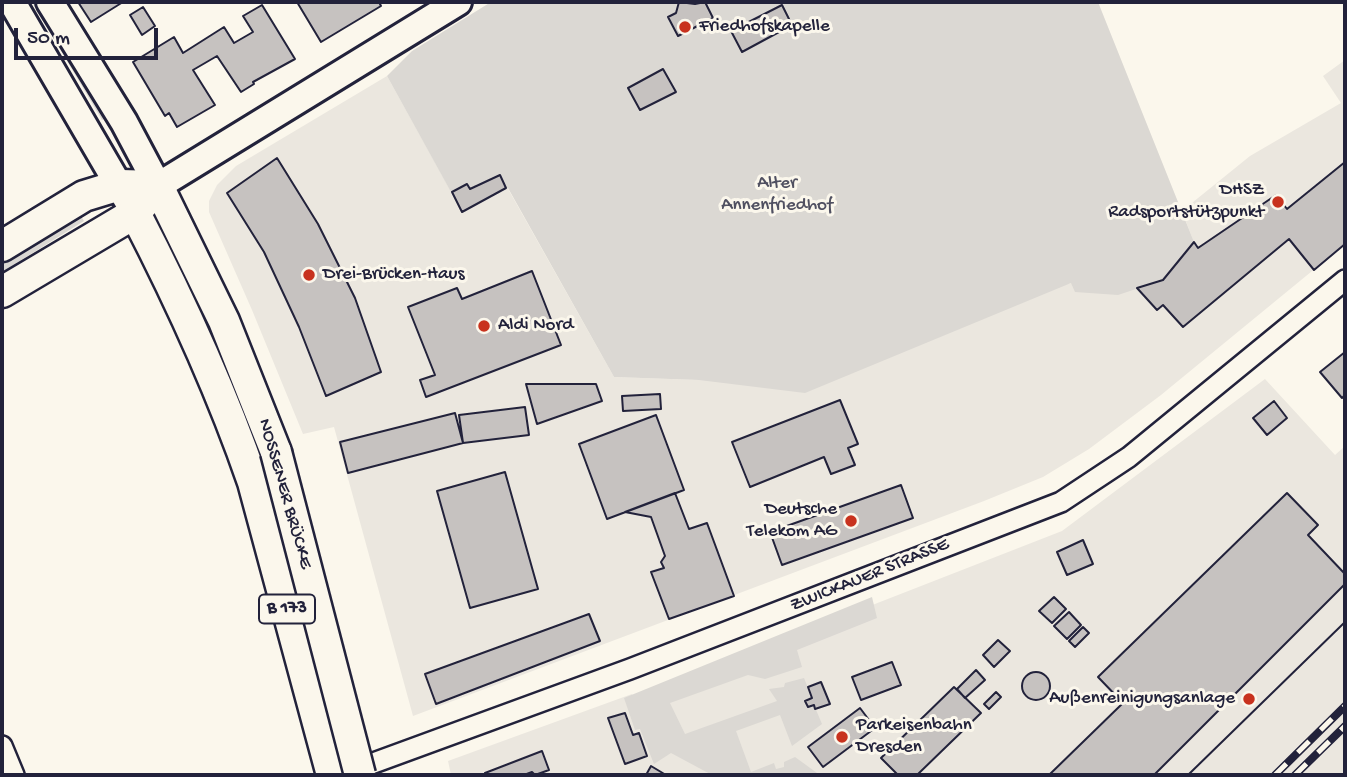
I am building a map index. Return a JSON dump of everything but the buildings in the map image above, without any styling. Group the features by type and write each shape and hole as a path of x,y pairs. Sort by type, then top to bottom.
{"main road":[{"path":"12,2 135,213"},
{"path":"50,2 124,122 158,186"},
{"path":"2,292 135,213 158,186 458,2"},
{"path":"2,246 84,196 120,185 158,186"},
{"name":"NOSSENER BRÜCKE","path":"158,186 224,321 276,452 360,775"},
{"name":"NOSSENER BRÜCKE","path":"135,213 173,287 253,482 332,775"}],"street":[{"name":"ZWICKAUER STRASSE","path":"342,775 759,620 1061,502 1129,457 1345,280"},
{"path":"2,746 13,775"}],"shaded area":[{"path":"1345,60 1345,244 1161,395 1089,449 1043,477 984,501 413,716 334,427 303,434 209,212 209,201 217,185 236,166 387,76 462,211 507,187 614,377 699,380 1071,283 1193,240 1182,211 1250,156 1341,103 1323,76"},
{"path":"1265,379 1335,455 1345,446 1345,775 451,775 448,761 632,694 634,698 1062,531"}],"green space":[{"path":"32,2 36,2 109,116 102,120"},
{"name":"Alter Annenfriedhof","path":"491,2 1098,2 1194,242 1163,280 1118,295 1075,292 1071,283 805,393 699,380 614,377 508,188 462,212 387,76 412,51"},
{"path":"79,213 84,221 2,272 2,260"},
{"path":"177,258 228,368 274,486 311,618 171,260"},
{"path":"872,597 877,618 797,650 802,667 765,679 748,675 670,703 685,734 777,701 769,689 784,687 785,683 804,678 812,698 805,701 807,707 814,705 822,724 792,746 780,715 736,731 751,772 774,763 776,769 784,767 784,762 795,757 817,773 816,775 712,775 671,753 654,764 640,729 635,730 624,698"}],"railway":[{"path":"1275,775 1345,706"},
{"path":"1295,775 1345,726"}],"place":[{"name":"Friedhofskapelle","path":"685,27"},
{"name":"DHSZ Radsportstützpunkt","path":"1278,202"},
{"name":"Drei-Brücken-Haus","path":"309,275"},
{"name":"Aldi Nord","path":"484,326"},
{"name":"Deutsche Telekom AG","path":"851,521"},
{"name":"Außenreinigungsanlage","path":"1249,699"},
{"name":"Parkeisenbahn Dresden","path":"842,737"}]}
